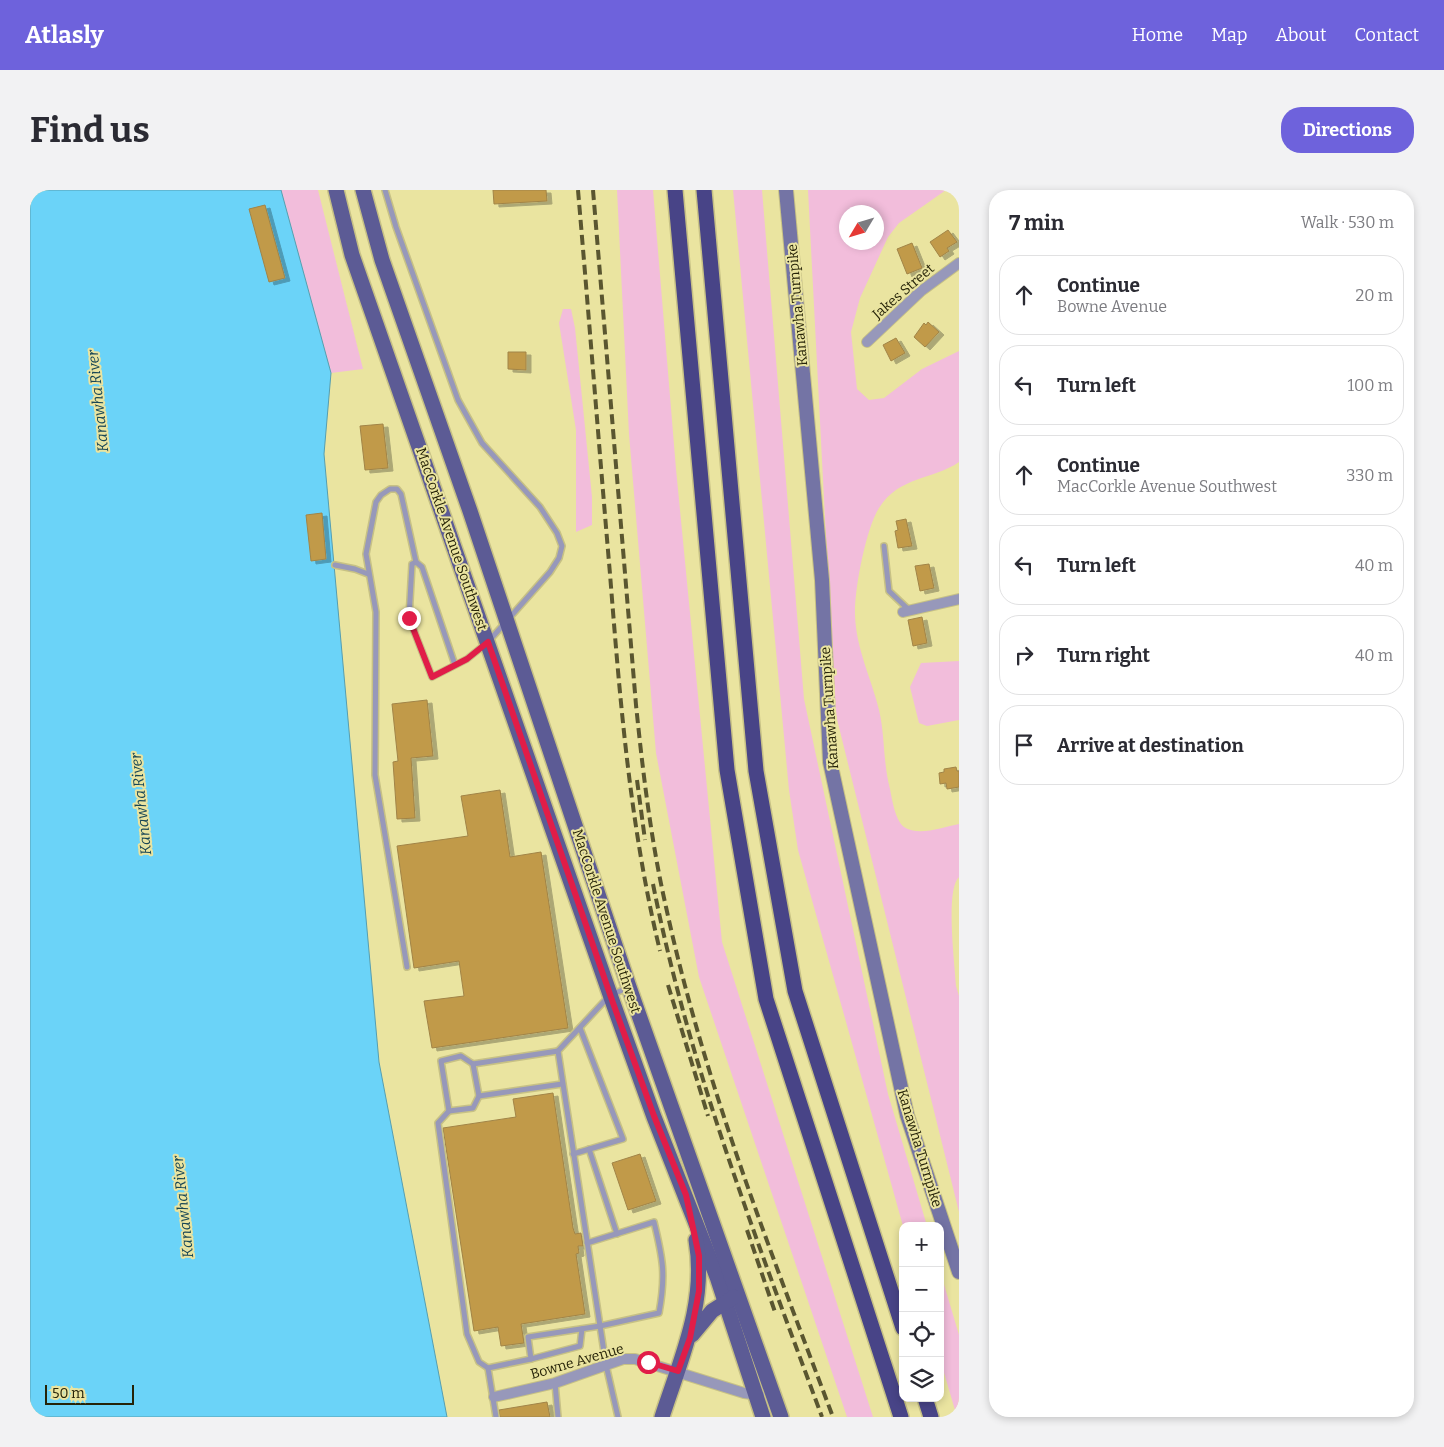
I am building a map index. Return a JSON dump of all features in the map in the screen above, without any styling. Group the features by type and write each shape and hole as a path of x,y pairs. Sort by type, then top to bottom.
{"highway":[{"path":"675,190 727,770 766,998 901,1417"},
{"path":"704,190 756,771 795,991 899,1316"},
{"path":"926,1402 931,1417"}],"main road":[{"name":"MacCorkle Avenue Southwest","path":"336,190 352,255 610,995 654,1116 686,1195 764,1417"},
{"name":"MacCorkle Avenue Southwest","path":"363,190 382,260 506,619 629,987 781,1417"},
{"name":"Kanawha Turnpike","path":"786,190 822,580 830,762 907,1115 959,1272"},
{"path":"662,1417 690,1338 699,1291 699,1256 686,1195"},
{"path":"690,1338 712,1311 738,1294"}],"street":[{"name":"Jakes Street","path":"867,342 921,291 959,263"},
{"path":"906,611 959,600"},
{"name":"Bowne Avenue","path":"494,1397 555,1383 623,1359 635,1359 678,1371 744,1393 757,1395 773,1393"}],"lane":[{"path":"385,190 396,227 458,400 482,443 540,507 557,533 562,546 559,558 550,572 506,619 488,642 477,653 432,677 409,618 410,570 412,564 416,562"},
{"path":"407,967 375,775 376,612 366,554 370,525 380,494 390,489 397,489 401,494 416,562 422,566 455,664"},
{"path":"884,546 888,591 906,611"},
{"path":"334,565 355,569 368,574"},
{"path":"449,1111 441,1061 461,1056 473,1064 558,1051 610,995 629,987"},
{"path":"573,1154 623,1139 580,1028"},
{"path":"558,1051 606,1365 618,1417"},
{"path":"473,1064 479,1096 474,1108 449,1111 438,1123 467,1334 479,1362 488,1368 496,1417"},
{"path":"479,1096 562,1084"},
{"path":"589,1149 616,1234"},
{"path":"531,1359 528,1337 600,1326 659,1313 664,1282 661,1251 654,1222 587,1244"},
{"path":"488,1368 580,1346 582,1329"},
{"path":"555,1383 558,1417"}],"shaded area":[{"path":"281,190 318,190 363,369 331,373"},
{"path":"617,190 653,190 676,469 722,942 873,1417 847,1417 699,977 656,753 629,434"},
{"path":"733,190 762,190 804,699 888,1094 926,1222 902,1222 798,850 789,790"},
{"path":"808,190 946,190 899,223 884,246 884,205 839,205 839,250 882,250 860,298 851,332 857,389 869,400 884,398 922,369 959,351 959,462 949,468 906,484 887,498 879,508 865,544 856,591 855,615 858,640 879,710 888,779 898,820 904,827 917,831 959,824 959,877 952,897 952,912 956,986 959,996 959,1212 835,711"},
{"path":"563,309 571,309 575,328 592,497 592,525 576,532 576,430 559,323"},
{"path":"959,661 959,720 927,726 919,723 910,687 921,663"},
{"path":"944,1284 959,1335 959,1417 957,1417 944,1373"}],"water":[{"name":"Kanawha River","path":"30,190 281,190 331,373 324,454 379,1062 447,1417 30,1417"}],"building":[{"path":"493,190 546,190 547,201 494,204"},
{"path":"265,205 285,278 269,282 249,209"},
{"path":"948,230 957,242 947,248 949,251 940,257 930,242"},
{"path":"912,243 922,268 907,274 897,249"},
{"path":"928,322 939,332 925,347 914,337 924,323 926,325"},
{"path":"896,338 905,353 891,361 883,345"},
{"path":"508,352 526,352 526,370 508,369"},
{"path":"383,424 388,468 365,470 360,426"},
{"path":"322,513 326,559 311,561 306,515"},
{"path":"906,519 912,546 898,548 895,531 898,530 896,521"},
{"path":"929,564 934,588 920,591 915,566"},
{"path":"922,617 927,643 913,646 908,620"},
{"path":"427,700 433,756 411,758 415,818 397,819 393,762 398,761 392,704"},
{"path":"956,767 957,771 959,771 959,787 947,789 946,783 940,784 939,773 944,772 944,769"},
{"path":"500,790 510,857 541,852 568,1028 432,1048 424,1001 464,996 459,961 414,968 397,846 468,836 461,796"},
{"path":"553,1093 573,1228 575,1234 581,1233 583,1246 578,1246 579,1253 576,1254 585,1314 521,1324 524,1343 501,1346 498,1327 474,1331 443,1128 516,1117 513,1099"},
{"path":"640,1154 656,1201 628,1210 612,1163"},
{"path":"547,1402 550,1417 500,1417 499,1410"}],"railway":[{"path":"578,190 622,716 641,858 660,951"},
{"path":"593,190 636,705 656,857 682,972 699,1037 719,1101 762,1228 833,1417"},
{"path":"637,780 645,840"},
{"path":"653,884 668,952 705,1087 750,1220 822,1417"},
{"path":"668,985 708,1116"},
{"path":"747,1230 776,1315"}],"route":[{"path":"409,618 432,677 477,653 488,642 613,1003 654,1116 686,1195 699,1256 699,1291 690,1338 678,1371 648,1362"}]}
